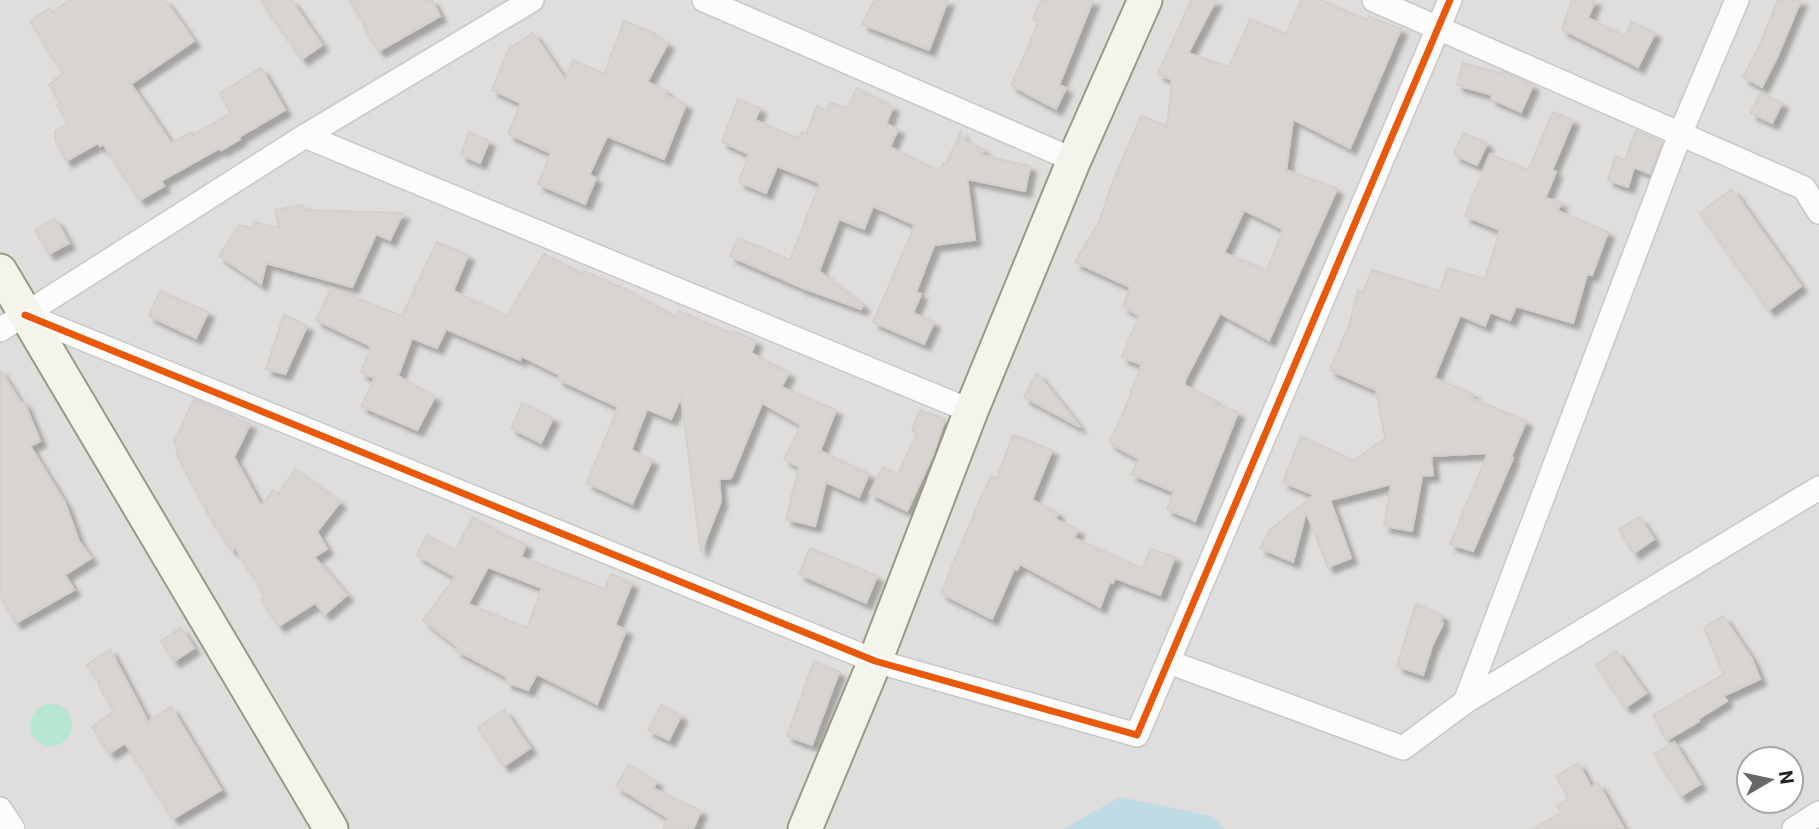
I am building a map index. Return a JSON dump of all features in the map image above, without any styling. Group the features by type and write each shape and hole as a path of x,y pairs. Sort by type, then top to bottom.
{"street":[{"path":"13,323 305,136 532,0"},
{"path":"704,0 1074,160"},
{"path":"805,829 875,661 971,411 1074,160 1145,0"},
{"path":"1374,0 1681,132 1811,183 1819,212"},
{"path":"13,323 875,661 1137,735 1450,0"},
{"path":"1465,702 1681,132 1737,0"},
{"path":"305,136 971,411"},
{"path":"0,271 13,323 331,829"},
{"path":"1169,662 1403,748 1465,702 1819,488"},
{"path":"0,809 13,829"},
{"path":"1794,829 1819,813"}],"shaded area":[{"path":"0,0 1819,0 1819,829 0,829"}],"green space":[{"path":"51,704 66,710 72,725 66,740 51,746 36,740 30,725 36,710"}],"water":[{"path":"1120,797 1211,816 1225,829 1063,829"}],"building":[{"path":"70,0 165,0 194,41 131,84 171,143 192,132 193,135 231,113 220,93 261,68 285,110 221,150 220,148 161,181 164,186 140,200 103,144 100,146 98,143 66,161 55,140 55,131 68,124 57,105 61,102 49,85 63,73 30,21 50,8 52,12"},
{"path":"261,0 291,0 322,45 302,59"},
{"path":"349,0 432,0 440,16 379,51 363,26 366,24"},
{"path":"875,0 948,0 929,50 862,24"},
{"path":"1041,0 1093,0 1059,85 1066,88 1056,109 1011,85 1039,22 1033,19"},
{"path":"1191,0 1216,0 1188,53 1229,67 1250,19 1286,34 1301,0 1321,0 1367,20 1369,16 1401,29 1350,148 1293,119 1286,170 1336,188 1336,191 1269,340 1220,313 1186,378 1184,385 1216,401 1214,404 1238,412 1195,521 1167,509 1174,492 1131,474 1139,459 1110,443 1143,361 1140,364 1122,357 1139,316 1123,306 1130,287 1075,262 1099,222 1141,116 1167,126 1172,80 1158,74","holes":["1244,210 1283,229 1267,270 1224,253"]},
{"path":"1572,0 1595,0 1588,18 1625,36 1632,22 1655,33 1638,67 1562,29"},
{"path":"1778,0 1801,0 1762,87 1743,77"},
{"path":"624,21 654,33 653,35 668,43 647,82 667,91 665,95 686,104 664,159 607,136 589,175 596,178 585,204 538,184 551,153 508,134 521,103 492,90 508,50 533,33 565,80 573,60 604,74"},
{"path":"1463,63 1501,73 1502,71 1533,85 1521,112 1491,99 1492,95 1457,85"},
{"path":"857,88 893,107 886,124 898,129 890,147 939,171 943,163 946,164 961,132 962,139 984,150 981,155 1030,166 1025,191 967,179 975,240 934,245 916,292 921,294 913,313 934,322 924,344 873,322 915,225 873,206 864,229 839,219 819,271 863,305 861,309 803,288 730,256 738,238 790,260 820,183 777,166 766,193 739,182 749,154 722,142 738,99 760,108 755,120 799,139 802,132 806,134 817,106 827,110 830,102 847,108"},
{"path":"1760,93 1782,103 1772,123 1751,113"},
{"path":"1553,112 1573,120 1552,170 1556,172 1545,198 1561,202 1558,211 1608,232 1592,275 1587,274 1573,323 1516,306 1510,320 1490,312 1485,326 1460,315 1434,378 1473,394 1471,398 1526,421 1473,551 1450,544 1488,453 1431,456 1433,475 1422,476 1412,531 1384,526 1391,484 1330,500 1351,558 1328,567 1306,512 1293,562 1260,548 1270,530 1314,495 1283,482 1301,436 1354,461 1385,438 1376,390 1330,370 1349,325 1358,290 1363,292 1372,270 1440,291 1447,268 1485,279 1500,230 1465,216 1490,154 1528,170"},
{"path":"1636,131 1662,142 1650,174 1634,167 1628,187 1608,180 1615,156 1625,160"},
{"path":"469,132 489,141 480,163 461,155"},
{"path":"1463,133 1487,143 1477,165 1454,155"},
{"path":"1732,189 1801,286 1769,310 1700,213"},
{"path":"303,205 304,210 403,213 390,240 376,234 352,287 266,263 261,284 219,256 239,225 253,228 254,222 279,228 275,210"},
{"path":"55,219 69,243 49,254 35,230"},
{"path":"437,242 468,255 453,291 507,316 544,254 583,274 584,271 627,290 676,317 679,311 756,341 751,353 789,373 781,387 836,410 820,451 869,474 859,497 826,482 815,526 786,519 799,467 784,459 801,425 762,403 731,478 719,479 721,501 701,552 681,397 671,419 647,409 631,450 652,460 632,504 587,483 618,407 558,379 560,375 522,356 520,360 446,329 437,348 412,338 398,376 435,397 417,430 361,406 375,378 361,373 371,346 316,320 331,288 402,316"},
{"path":"160,291 208,312 196,338 149,316"},
{"path":"284,315 307,326 285,374 266,369"},
{"path":"0,370 21,403 24,402 40,441 30,446 65,503 79,541 91,558 65,575 74,590 16,623 0,595"},
{"path":"1037,373 1080,427 1024,397"},
{"path":"194,399 250,424 234,457 261,506 273,490 278,494 295,469 340,502 317,532 327,549 314,557 347,595 325,614 315,603 279,626 261,599 265,596 235,547 232,550 213,522 176,453 179,451 174,443"},
{"path":"522,403 553,418 541,443 511,428"},
{"path":"920,410 945,419 931,459 907,511 870,493 883,467 898,474 917,433 912,431"},
{"path":"1013,435 1052,450 1032,500 1058,513 1055,519 1078,530 1074,538 1143,569 1150,549 1175,557 1160,595 1115,578 1113,583 1110,581 1100,607 1020,564 1017,570 1014,569 992,619 941,593 979,502 991,476 996,478 999,473"},
{"path":"473,517 526,544 521,557 605,589 611,574 632,583 615,625 626,630 597,704 537,674 528,690 506,682 507,677 456,650 458,647 423,620 455,577 417,555 427,535 455,551","holes":["488,567 542,588 527,628 468,604"]},
{"path":"1639,517 1654,539 1634,553 1619,529"},
{"path":"810,548 877,576 866,603 799,574"},
{"path":"1416,604 1443,616 1440,622 1443,623 1423,675 1397,666"},
{"path":"1723,616 1752,659 1760,679 1723,696 1727,701 1667,740 1653,715 1724,674 1704,628"},
{"path":"181,628 194,648 174,661 161,641"},
{"path":"110,649 148,722 171,707 221,790 173,819 125,743 110,753 92,727 114,711 87,665"},
{"path":"1616,651 1646,693 1626,707 1596,665"},
{"path":"814,661 839,672 812,745 787,736"},
{"path":"661,705 681,716 669,740 648,730"},
{"path":"504,710 530,748 504,766 478,727"},
{"path":"1674,742 1700,784 1681,796 1654,754"},
{"path":"1578,763 1591,787 1598,783 1624,829 1533,829 1561,813 1557,806 1569,798 1556,776"},
{"path":"629,765 657,782 653,788 701,811 693,829 663,829 668,818 616,786"}],"cycle path":[{"path":"25,315 875,661 1137,735 1450,0"}]}
